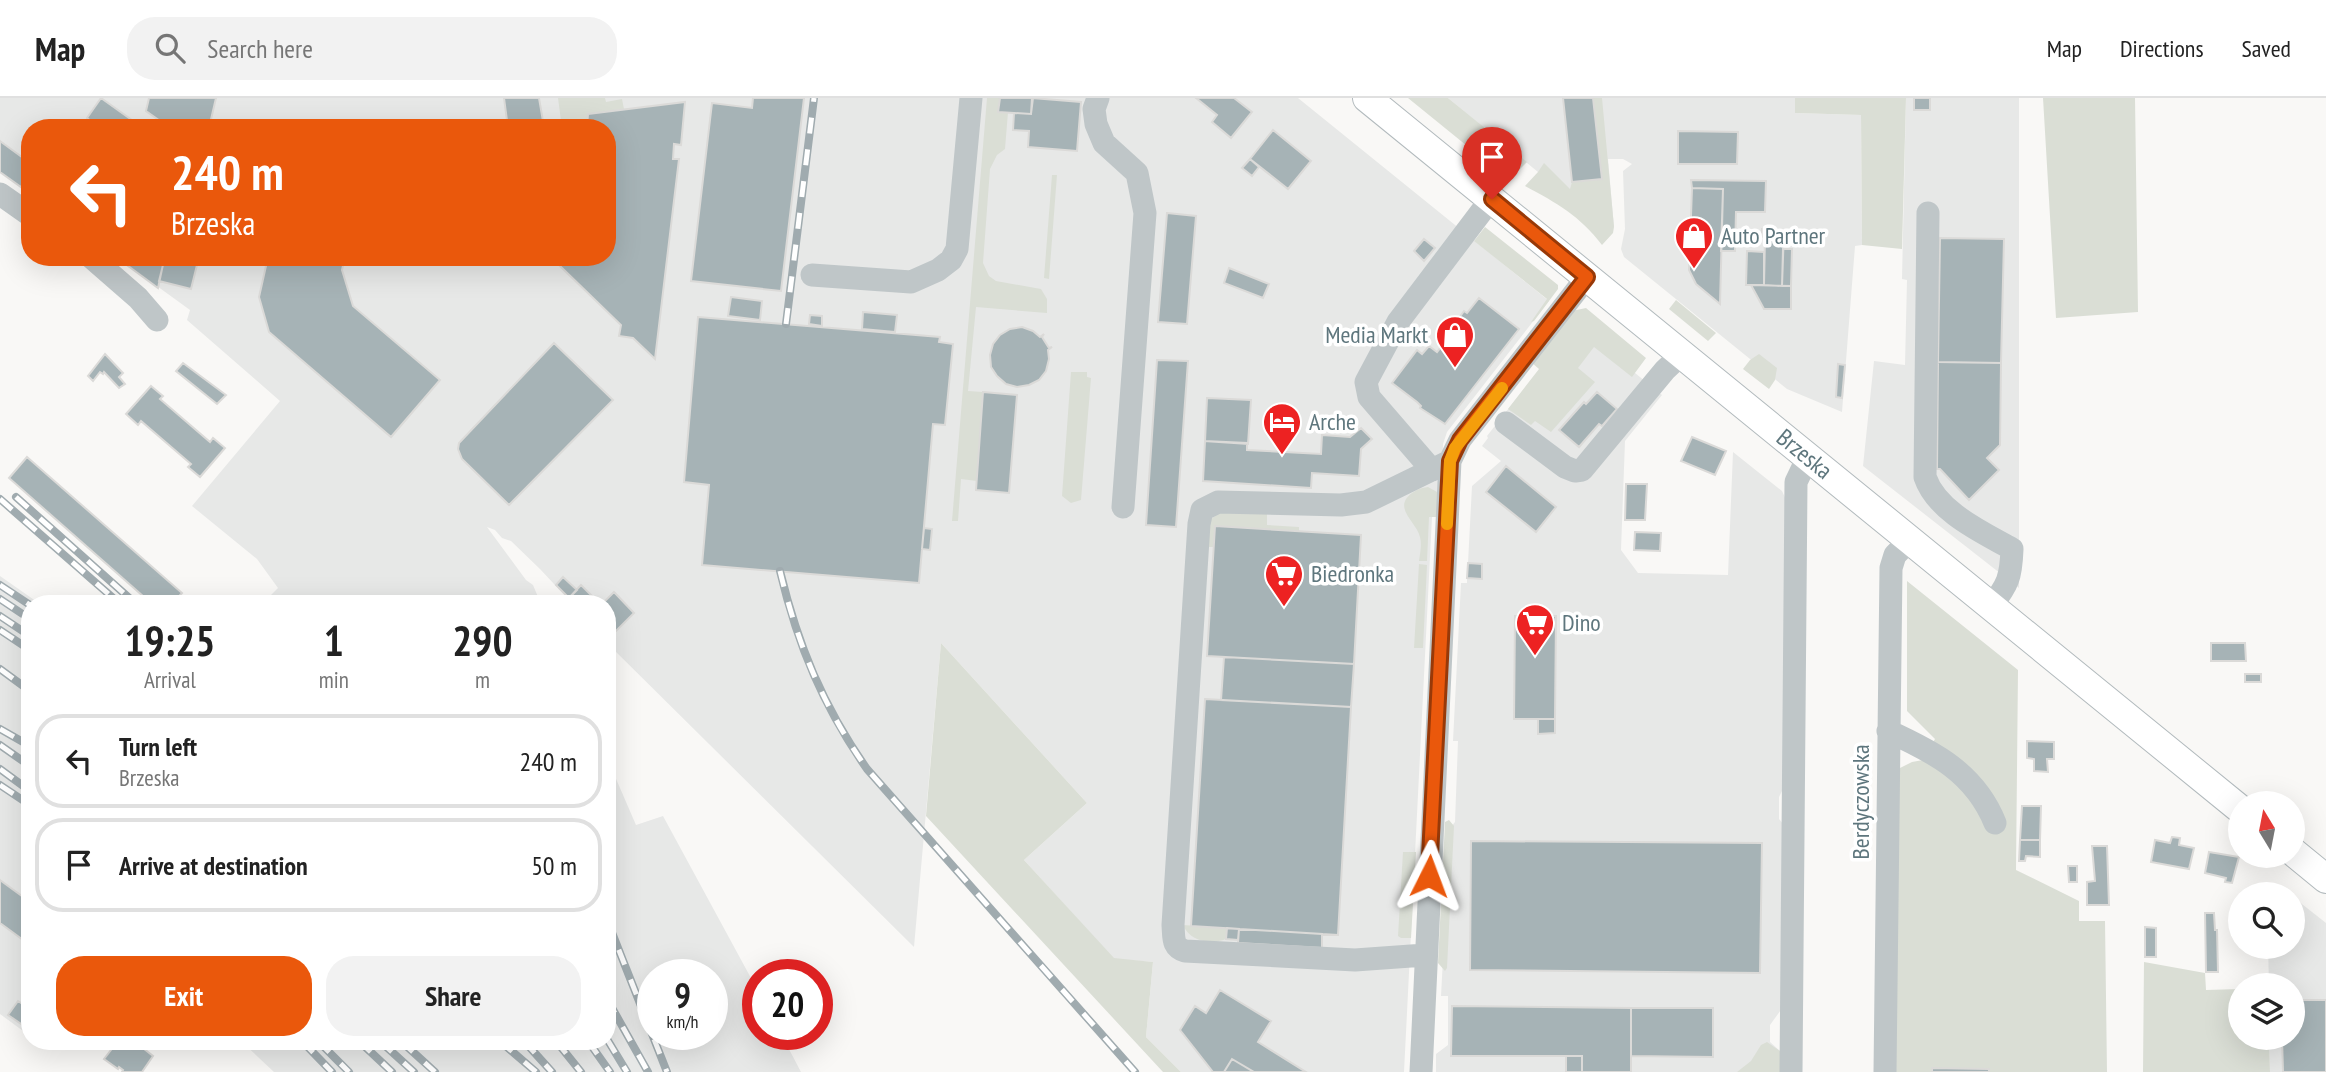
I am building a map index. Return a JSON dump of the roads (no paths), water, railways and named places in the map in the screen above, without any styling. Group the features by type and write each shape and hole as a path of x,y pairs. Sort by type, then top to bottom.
{"main road":[{"name":"Brzeska","path":"1367,98 2228,799"},
{"path":"2305,862 2326,879"}],"street":[{"path":"813,275 911,282 938,270 951,260 957,249 971,98"},
{"path":"1098,98 1094,109 1096,124 1104,143 1137,173 1145,213 1124,507"},
{"path":"0,194 21,209"},
{"path":"1441,466 1381,413 1369,397 1366,382 1398,322 1492,199"},
{"path":"1928,214 1925,477 1929,487 1947,508 2012,549 2011,575 2005,589 1991,606"},
{"path":"101,266 138,298 157,320"},
{"path":"1425,955 1355,960 1185,951 1175,945 1173,925 1202,510 1218,502 1341,505 1366,502 1441,466 1587,277"},
{"path":"1506,423 1565,467 1582,470 1665,370 1682,354"},
{"path":"1791,1072 1796,482 1808,457"},
{"path":"1421,1072 1441,466"},
{"name":"Berdyczowska","path":"1885,1072 1891,568 1895,555 1910,540"},
{"path":"1888,731 1929,750 1973,784 1987,803 1994,823"}],"railway":[{"path":"786,324 814,98"},
{"path":"16,497 126,595"},
{"path":"0,499 110,595"},
{"path":"780,571 795,625 814,674 837,722 867,769 1135,1072"},
{"path":"0,585 21,599"},
{"path":"0,599 21,613"},
{"path":"0,616 21,630"},
{"path":"0,630 21,644"},
{"path":"0,669 21,684"},
{"path":"0,729 21,741"},
{"path":"0,745 21,760"},
{"path":"0,769 21,784"},
{"path":"0,785 21,799"},
{"path":"616,943 667,1072"},
{"path":"616,1015 648,1072"},
{"path":"311,1050 332,1072"},
{"path":"327,1050 349,1072"},
{"path":"369,1050 392,1072"},
{"path":"390,1050 414,1072"},
{"path":"411,1050 435,1072"},
{"path":"510,1050 536,1072"},
{"path":"532,1050 552,1072"},
{"path":"563,1050 581,1072"},
{"path":"594,1050 610,1072"},
{"path":"614,1050 627,1072"}],"place":[{"name":"Auto Partner","path":"1694,270"},
{"name":"Media Markt","path":"1455,369"},
{"name":"Arche","path":"1282,456"},
{"name":"Biedronka","path":"1284,608"},
{"name":"Dino","path":"1535,657"}]}
